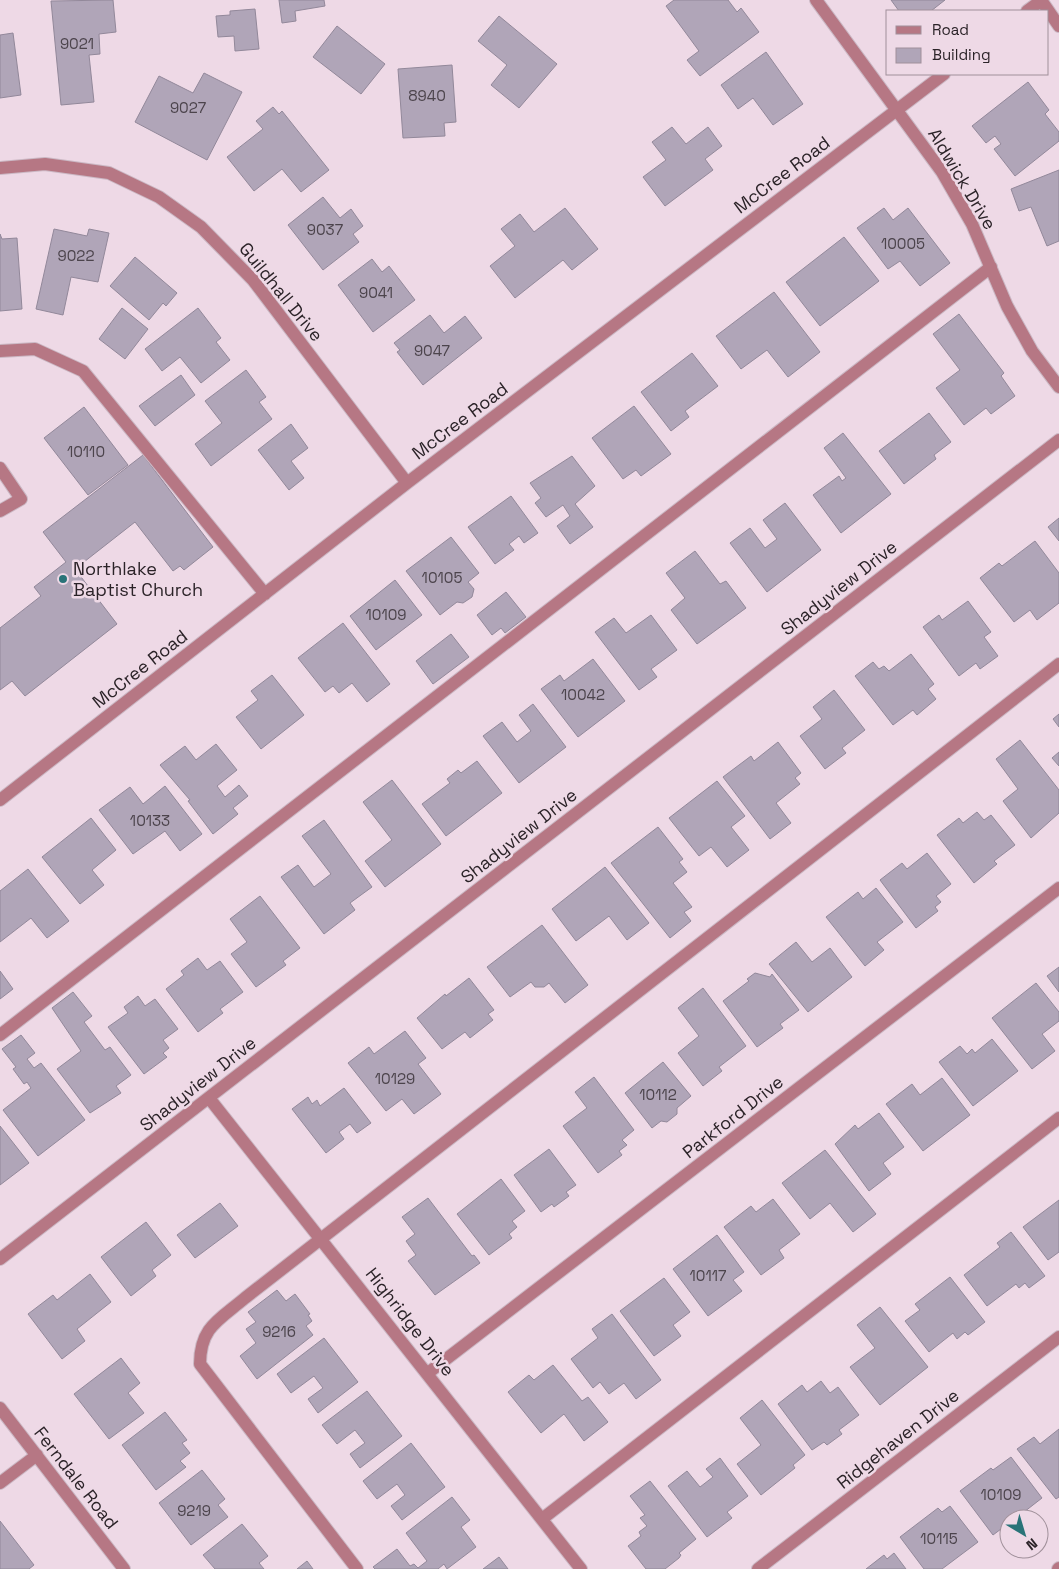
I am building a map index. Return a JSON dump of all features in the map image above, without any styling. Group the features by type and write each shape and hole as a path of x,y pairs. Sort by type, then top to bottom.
{"street":[{"name":"Aldwick Drive","path":"816,0 942,172 972,224 1007,306 1032,351 1059,387"},
{"path":"1028,10 1042,0"},
{"path":"1049,11 1059,26"},
{"name":"McCree Road","path":"0,800 407,483 943,75"},
{"name":"Guildhall Drive","path":"0,168 45,164 109,174 160,197 202,227 253,280 407,483"},
{"path":"0,1035 991,267"},
{"path":"0,351 35,349 83,371 265,594"},
{"name":"Shadyview Drive","path":"0,1259 1059,440"},
{"path":"0,468 21,499 0,511"},
{"path":"357,1569 200,1364 200,1348 206,1332 322,1239 1059,664"},
{"name":"Parkford Drive","path":"428,1373 1059,888"},
{"name":"Highridge Drive","path":"209,1098 581,1569"},
{"path":"542,1518 1059,1118"},
{"name":"Ridgehaven Drive","path":"758,1569 1059,1337"},
{"name":"Ferndale Road","path":"0,1408 124,1569"},
{"path":"0,1484 37,1455"}],"building":[{"path":"113,0 116,32 99,34 100,54 89,55 94,102 61,105 51,1"},
{"path":"279,0 324,0 325,6 295,11 296,21 282,23"},
{"path":"674,0 728,0 737,12 741,8 759,32 700,76 687,60 699,51 666,6"},
{"path":"891,0 945,0 932,10 898,10"},
{"path":"255,9 259,49 235,51 234,36 218,37 216,16 230,15 230,11"},
{"path":"499,16 557,64 519,108 491,85 507,65 478,41"},
{"path":"337,26 385,64 361,94 313,57"},
{"path":"13,33 21,95 0,98 0,35"},
{"path":"766,52 803,104 773,125 753,98 738,109 721,85"},
{"path":"452,65 456,122 444,123 445,136 403,138 398,69"},
{"path":"204,73 242,92 207,160 135,122 159,76 193,93"},
{"path":"1028,82 1049,110 1045,114 1059,132 1059,141 1015,176 994,149 1001,144 995,136 986,143 972,126"},
{"path":"273,107 279,114 282,111 329,170 301,192 282,169 254,191 227,157 263,129 256,121"},
{"path":"672,127 686,144 708,127 722,146 705,159 713,170 665,206 643,177 666,160 652,142"},
{"path":"1059,170 1059,241 1047,246 1031,207 1019,211 1011,189"},
{"path":"323,197 340,218 351,209 363,226 353,234 359,242 323,270 288,225"},
{"path":"565,208 598,249 572,270 563,260 515,298 490,266 515,246 501,229 520,214 534,232"},
{"path":"884,208 893,220 908,208 950,263 920,286 900,261 888,269 857,228"},
{"path":"54,229 87,236 89,229 109,233 98,282 71,277 63,315 36,309"},
{"path":"0,234 2,239 17,238 22,309 0,311"},
{"path":"844,237 879,281 820,326 786,282"},
{"path":"135,257 177,293 166,306 163,303 149,320 110,286"},
{"path":"372,259 382,272 389,266 415,300 373,332 338,285"},
{"path":"774,292 820,352 788,377 767,350 741,369 716,336"},
{"path":"122,308 148,329 125,359 99,339"},
{"path":"198,308 221,338 216,342 230,360 201,383 180,357 162,371 145,349"},
{"path":"959,314 1004,373 1001,376 1015,396 991,414 986,408 964,425 936,388 960,370 933,334"},
{"path":"430,315 444,333 465,316 482,338 423,385 397,352 400,350 394,343"},
{"path":"692,353 718,386 685,411 689,417 671,431 641,392"},
{"path":"246,370 266,397 259,402 272,419 211,466 195,444 222,423 205,401"},
{"path":"181,375 195,395 155,426 139,406"},
{"path":"634,406 671,454 641,476 636,470 623,479 592,438"},
{"path":"84,407 128,465 88,495 44,438"},
{"path":"929,413 951,442 934,455 936,459 904,484 879,451"},
{"path":"291,424 308,448 291,461 304,478 289,490 258,450"},
{"path":"843,433 891,494 841,533 813,495 839,476 842,481 846,478 824,448"},
{"name":"Northlake Baptist Church","path":"143,455 213,547 184,570 180,566 173,571 135,522 75,569 117,624 25,696 12,681 0,690 0,628 41,596 34,587 66,562 43,532"},
{"path":"572,456 595,486 575,504 593,527 570,544 557,526 570,516 563,505 546,517 535,503 541,498 530,483"},
{"path":"511,496 538,533 524,543 519,536 509,544 514,550 495,564 468,527"},
{"path":"785,503 821,550 767,592 730,543 750,528 765,548 777,539 763,520"},
{"path":"1059,518 1059,541 1048,527"},
{"path":"451,537 479,573 468,582 474,589 472,597 463,603 457,602 440,615 406,571"},
{"path":"1035,541 1059,573 1059,603 1037,620 1030,610 1014,622 980,578 999,563 1002,566"},
{"path":"695,551 720,584 726,581 746,608 697,644 671,610 685,598 666,573"},
{"path":"395,580 422,615 376,650 350,616"},
{"path":"506,592 526,617 505,633 501,628 492,635 477,615"},
{"path":"968,601 991,632 984,637 998,656 980,669 976,663 959,676 923,627 939,615 942,620"},
{"path":"651,615 677,650 651,669 657,677 639,690 595,632 614,618 626,633"},
{"path":"343,623 390,684 367,702 352,683 339,693 333,686 325,692 298,658"},
{"path":"451,634 469,657 433,684 416,661"},
{"path":"911,654 934,684 928,689 936,699 917,715 913,710 893,725 855,676 873,662 879,669 884,666 889,671"},
{"path":"593,659 625,701 578,737 541,689 560,675 564,681"},
{"path":"272,675 304,715 261,749 236,717 258,700 251,691"},
{"path":"834,690 865,730 842,748 846,753 825,769 800,736 822,719 813,707"},
{"path":"533,704 566,747 519,783 483,736 502,722 517,742 531,731 519,715"},
{"path":"1059,714 1059,727 1053,719"},
{"path":"1020,740 1059,790 1059,813 1031,838 1003,801 1018,789 996,759"},
{"path":"778,742 801,773 795,778 800,784 776,803 791,823 770,839 723,777 751,756 754,761"},
{"path":"216,744 237,770 217,786 225,797 239,785 248,796 233,808 238,814 213,834 188,801 190,800 160,765 185,746 196,760"},
{"path":"1059,752 1059,766 1052,758"},
{"path":"477,761 502,793 446,836 422,804 450,783 447,779 458,770 461,773"},
{"path":"392,780 441,844 385,887 365,861 392,840 363,802"},
{"path":"717,781 745,816 731,827 749,850 727,867 711,847 699,856 669,818"},
{"path":"165,786 202,834 180,851 165,831 133,854 99,810 130,787 143,804"},
{"path":"977,812 984,820 991,815 1015,845 994,861 997,864 974,883 937,835 959,818 963,823"},
{"path":"91,818 116,850 92,870 104,885 80,904 42,857"},
{"path":"324,820 372,887 350,903 355,910 324,934 281,877 298,865 314,887 331,874 302,836"},
{"path":"658,827 683,859 679,862 687,872 673,883 692,907 684,912 691,921 670,938 611,863"},
{"path":"927,853 951,884 936,896 941,902 935,907 938,911 916,928 880,880 902,863 907,869"},
{"path":"605,867 649,923 627,940 609,916 576,941 552,909"},
{"path":"28,869 69,921 47,938 31,918 0,942 0,891"},
{"path":"876,888 903,922 877,942 884,950 865,966 826,917 858,892 863,899"},
{"path":"260,896 300,948 283,961 286,965 256,987 231,954 247,942 230,919"},
{"path":"542,925 588,985 565,1003 549,983 544,987 535,987 531,982 510,997 487,967"},
{"path":"796,942 812,962 830,948 852,977 808,1012 769,964"},
{"path":"198,958 207,970 220,961 243,992 220,1009 223,1013 198,1032 166,989 184,975 181,971"},
{"path":"1059,967 1059,992 1047,976"},
{"path":"0,971 13,989 0,999"},
{"path":"755,973 770,977 772,974 799,1010 780,1024 783,1028 757,1047 723,1001 749,981 747,979"},
{"path":"469,978 494,1010 488,1014 493,1020 470,1038 465,1032 442,1049 417,1018 445,994 446,996"},
{"path":"1036,983 1059,1012 1059,1021 1042,1034 1055,1051 1032,1069 992,1018"},
{"path":"703,988 746,1046 719,1067 722,1071 703,1086 678,1053 699,1036 678,1008"},
{"path":"73,992 92,1016 84,1022 105,1050 110,1047 131,1075 116,1086 121,1093 90,1113 57,1069 81,1051 52,1008"},
{"path":"138,996 145,1006 155,999 178,1029 163,1040 169,1048 163,1053 167,1057 144,1074 108,1027 128,1013 124,1007"},
{"path":"405,1031 426,1058 418,1064 441,1094 414,1114 402,1099 386,1111 348,1063 369,1047 374,1054"},
{"path":"21,1035 35,1053 27,1059 34,1068 41,1063 85,1120 38,1156 3,1110 31,1088 27,1082 24,1084 13,1069 16,1067 2,1049"},
{"path":"992,1039 1018,1071 973,1106 939,1062 960,1046 967,1054 972,1049 975,1053"},
{"path":"663,1062 691,1096 677,1108 677,1114 667,1122 661,1121 652,1128 625,1093"},
{"path":"594,1077 634,1130 622,1140 627,1145 619,1151 622,1155 598,1173 563,1126 587,1108 575,1092"},
{"path":"942,1078 970,1115 923,1151 886,1104 912,1084 920,1095"},
{"path":"344,1088 371,1123 357,1133 350,1124 339,1132 344,1139 326,1153 292,1109 308,1097 312,1104 317,1100 320,1106"},
{"path":"879,1113 904,1147 883,1163 891,1174 869,1191 835,1144 855,1125 858,1129"},
{"path":"0,1126 29,1163 0,1185"},
{"path":"549,1149 576,1185 566,1192 569,1196 554,1207 552,1204 541,1212 514,1175"},
{"path":"825,1150 876,1214 853,1232 830,1203 810,1219 782,1183"},
{"path":"501,1179 525,1211 512,1221 517,1227 509,1234 512,1238 489,1255 457,1214"},
{"path":"428,1198 472,1256 474,1255 480,1263 435,1295 408,1261 416,1255 406,1241 415,1234 402,1217"},
{"path":"773,1199 800,1234 779,1250 784,1258 761,1275 724,1227 751,1206 756,1212"},
{"path":"1059,1200 1059,1252 1048,1260 1023,1227"},
{"path":"220,1203 238,1226 195,1258 177,1235"},
{"path":"146,1222 171,1255 152,1270 156,1276 131,1296 101,1257"},
{"path":"1011,1232 1045,1276 1029,1288 1025,1283 1019,1288 1016,1284 987,1306 964,1275 1000,1247 997,1243"},
{"path":"717,1235 744,1272 733,1280 742,1291 708,1316 673,1269"},
{"path":"90,1274 111,1302 77,1329 85,1341 62,1359 28,1314 53,1295 57,1300"},
{"path":"950,1277 985,1322 968,1335 965,1332 957,1339 953,1333 929,1352 905,1321 920,1310 915,1304"},
{"path":"664,1278 690,1312 673,1325 681,1336 654,1356 620,1311"},
{"path":"277,1290 286,1301 295,1294 310,1314 308,1315 312,1321 306,1326 313,1335 257,1379 240,1356 256,1343 246,1329 256,1322 248,1312"},
{"path":"880,1307 928,1367 880,1405 850,1367 875,1348 857,1325"},
{"path":"612,1314 661,1380 636,1399 624,1383 609,1394 600,1382 593,1388 571,1359 598,1338 592,1329"},
{"path":"324,1338 358,1382 318,1413 308,1399 323,1388 314,1376 291,1393 277,1374"},
{"path":"121,1358 140,1383 128,1393 144,1413 109,1439 74,1394"},
{"path":"553,1365 582,1401 588,1397 608,1422 584,1441 564,1414 541,1433 508,1392 529,1375 534,1380"},
{"path":"821,1381 830,1393 838,1387 859,1415 839,1430 842,1434 827,1445 824,1442 812,1450 778,1404 802,1385 807,1392"},
{"path":"367,1391 402,1436 360,1468 350,1454 365,1443 355,1430 337,1444 322,1425"},
{"path":"762,1400 805,1455 793,1465 795,1468 761,1495 737,1464 761,1445 740,1418"},
{"path":"165,1412 187,1440 182,1443 190,1453 180,1461 186,1467 156,1490 122,1445"},
{"path":"1059,1429 1059,1497 1056,1499 1017,1449 1034,1437 1040,1444"},
{"path":"411,1443 445,1487 402,1520 391,1506 405,1495 397,1484 377,1499 363,1481"},
{"path":"1011,1457 1042,1498 1028,1509 999,1509 999,1530 993,1535 960,1491 991,1468 993,1470"},
{"path":"720,1458 748,1496 727,1512 732,1518 707,1537 668,1486 687,1471 700,1487 713,1477 706,1469"},
{"path":"202,1470 225,1499 218,1505 228,1517 191,1545 159,1503"},
{"path":"650,1481 696,1539 679,1553 681,1555 679,1558 665,1569 646,1569 628,1546 641,1536 639,1532 647,1526 640,1518 645,1515 630,1496"},
{"path":"452,1497 470,1520 461,1527 476,1547 447,1569 444,1564 438,1569 375,1569 373,1567 397,1549 410,1566 414,1564 418,1568 427,1561 406,1533"},
{"path":"950,1506 978,1542 942,1569 924,1569 900,1537 938,1508 942,1512"},
{"path":"0,1521 34,1565 29,1569 0,1569"},
{"path":"242,1524 268,1556 259,1563 264,1569 215,1569 203,1555"},
{"path":"894,1553 906,1569 866,1569 884,1555 887,1559"},
{"path":"499,1557 508,1569 483,1569"},
{"path":"307,1561 313,1569 297,1569"}],"place":[{"name":"Northlake Baptist Church","path":"63,579"}]}
